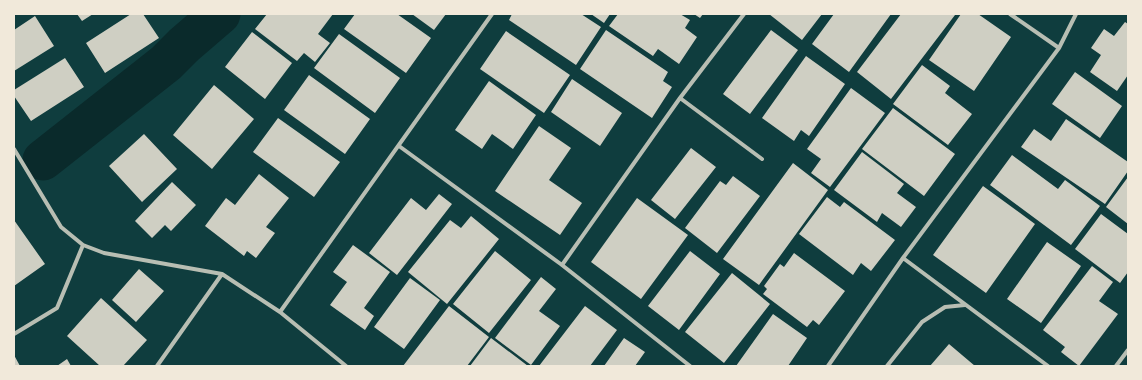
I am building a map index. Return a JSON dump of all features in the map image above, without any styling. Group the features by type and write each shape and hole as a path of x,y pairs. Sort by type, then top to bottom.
{"street":[{"path":"280,312 492,14"},
{"path":"562,266 680,98 744,14"},
{"path":"1010,14 1059,48"},
{"path":"828,366 903,258 1059,48 1076,14"},
{"path":"680,98 762,159"},
{"path":"399,146 562,266 690,366"},
{"path":"14,150 61,227 83,245 104,253 222,274 280,312 346,366"},
{"path":"14,334 57,308 83,245"},
{"path":"903,258 1048,366"},
{"path":"157,366 222,274"},
{"path":"887,366 922,322 945,308 966,305"},
{"path":"1116,366 1128,350"}],"building":[{"path":"77,14 93,14 82,21"},
{"path":"131,14 143,14 159,38 105,73 86,43"},
{"path":"267,14 333,14 318,34 330,43 315,62 304,53 297,61 255,29"},
{"path":"355,14 397,14 431,38 406,73 344,29"},
{"path":"412,14 446,14 434,30"},
{"path":"512,14 581,14 601,27 576,65 509,20"},
{"path":"591,14 610,14 604,23"},
{"path":"618,14 680,14 690,20 685,28 697,37 679,64 658,49 653,56 609,26"},
{"path":"694,14 703,14 700,18"},
{"path":"769,14 822,14 802,40"},
{"path":"834,14 891,14 849,72 812,44"},
{"path":"901,14 955,15 891,99 857,72"},
{"path":"961,14 978,14 1011,37 974,91 929,60"},
{"path":"35,16 54,46 14,71 14,30"},
{"path":"1125,22 1128,24 1128,75 1117,91 1090,72 1101,55 1091,48 1104,29 1114,36"},
{"path":"606,30 668,72 663,81 672,87 652,118 580,69"},
{"path":"771,30 798,50 750,114 723,94"},
{"path":"506,31 570,75 544,113 480,69"},
{"path":"252,32 292,63 265,99 225,67"},
{"path":"339,34 400,78 375,113 314,68"},
{"path":"806,56 845,84 809,136 801,130 794,141 762,118"},
{"path":"65,58 84,87 31,121 14,96 14,90"},
{"path":"922,65 950,86 945,93 972,114 948,145 893,104"},
{"path":"1075,72 1122,106 1100,138 1052,104"},
{"path":"309,75 370,119 345,154 284,110"},
{"path":"572,79 622,113 600,146 551,112"},
{"path":"489,81 536,115 513,149 492,134 482,149 455,130"},
{"path":"214,85 254,119 212,169 173,135"},
{"path":"851,88 885,113 830,187 811,173 821,159 807,149"},
{"path":"893,108 955,154 924,196 862,149"},
{"path":"278,118 340,162 314,197 253,152"},
{"path":"1066,119 1128,162 1128,171 1105,204 1021,147 1034,129 1051,141"},
{"path":"539,126 571,148 549,180 582,203 560,235 495,191"},
{"path":"144,134 177,169 142,202 109,166"},
{"path":"691,148 716,167 675,219 651,200"},
{"path":"862,152 904,184 897,193 916,207 901,227 882,213 877,222 834,190"},
{"path":"1012,155 1058,189 1065,180 1100,206 1071,245 990,185"},
{"path":"793,163 828,190 759,285 723,259"},
{"path":"259,174 289,198 266,227 275,233 256,258 247,251 244,256 205,226 226,198 235,205"},
{"path":"733,176 760,196 717,253 685,228 720,181 726,185"},
{"path":"1128,177 1128,224 1106,207"},
{"path":"172,182 196,205 171,231 165,225 152,238 135,221"},
{"path":"983,186 1035,224 986,293 933,255"},
{"path":"439,194 452,204 397,275 369,253 411,198 426,210"},
{"path":"827,197 840,207 844,202 895,240 871,271 861,263 853,275 799,234"},
{"path":"637,198 688,235 641,299 591,262"},
{"path":"1101,214 1128,234 1128,272 1120,283 1075,249"},
{"path":"471,216 499,239 447,304 408,272 450,220 461,228"},
{"path":"14,220 45,264 14,286"},
{"path":"1047,242 1081,266 1041,323 1007,299"},
{"path":"353,245 390,272 364,308 374,316 365,330 330,305 347,282 333,272"},
{"path":"495,251 531,280 489,333 453,304"},
{"path":"690,251 720,274 679,330 648,306"},
{"path":"794,253 845,291 819,325 813,320 807,327 763,294 767,289 764,286 780,264 784,267"},
{"path":"1092,266 1113,282 1099,301 1118,314 1079,366 1061,352 1065,347 1043,330"},
{"path":"139,269 164,291 136,322 112,300"},
{"path":"732,273 770,304 724,363 685,332"},
{"path":"541,277 556,289 539,311 560,326 531,365 495,338"},
{"path":"410,278 440,300 404,349 374,327"},
{"path":"101,298 147,340 123,366 100,366 67,336"},
{"path":"449,306 489,337 467,366 403,366"},
{"path":"585,306 617,330 590,366 539,366"},
{"path":"773,314 807,338 788,366 736,366"},
{"path":"491,338 528,366 470,366"},
{"path":"624,338 645,352 635,366 604,366"},
{"path":"949,344 975,366 930,366"},
{"path":"14,355 20,366 14,366"},
{"path":"67,359 71,366 57,366"}],"waterway":[{"path":"43,160 166,63 184,45 220,14"}]}
